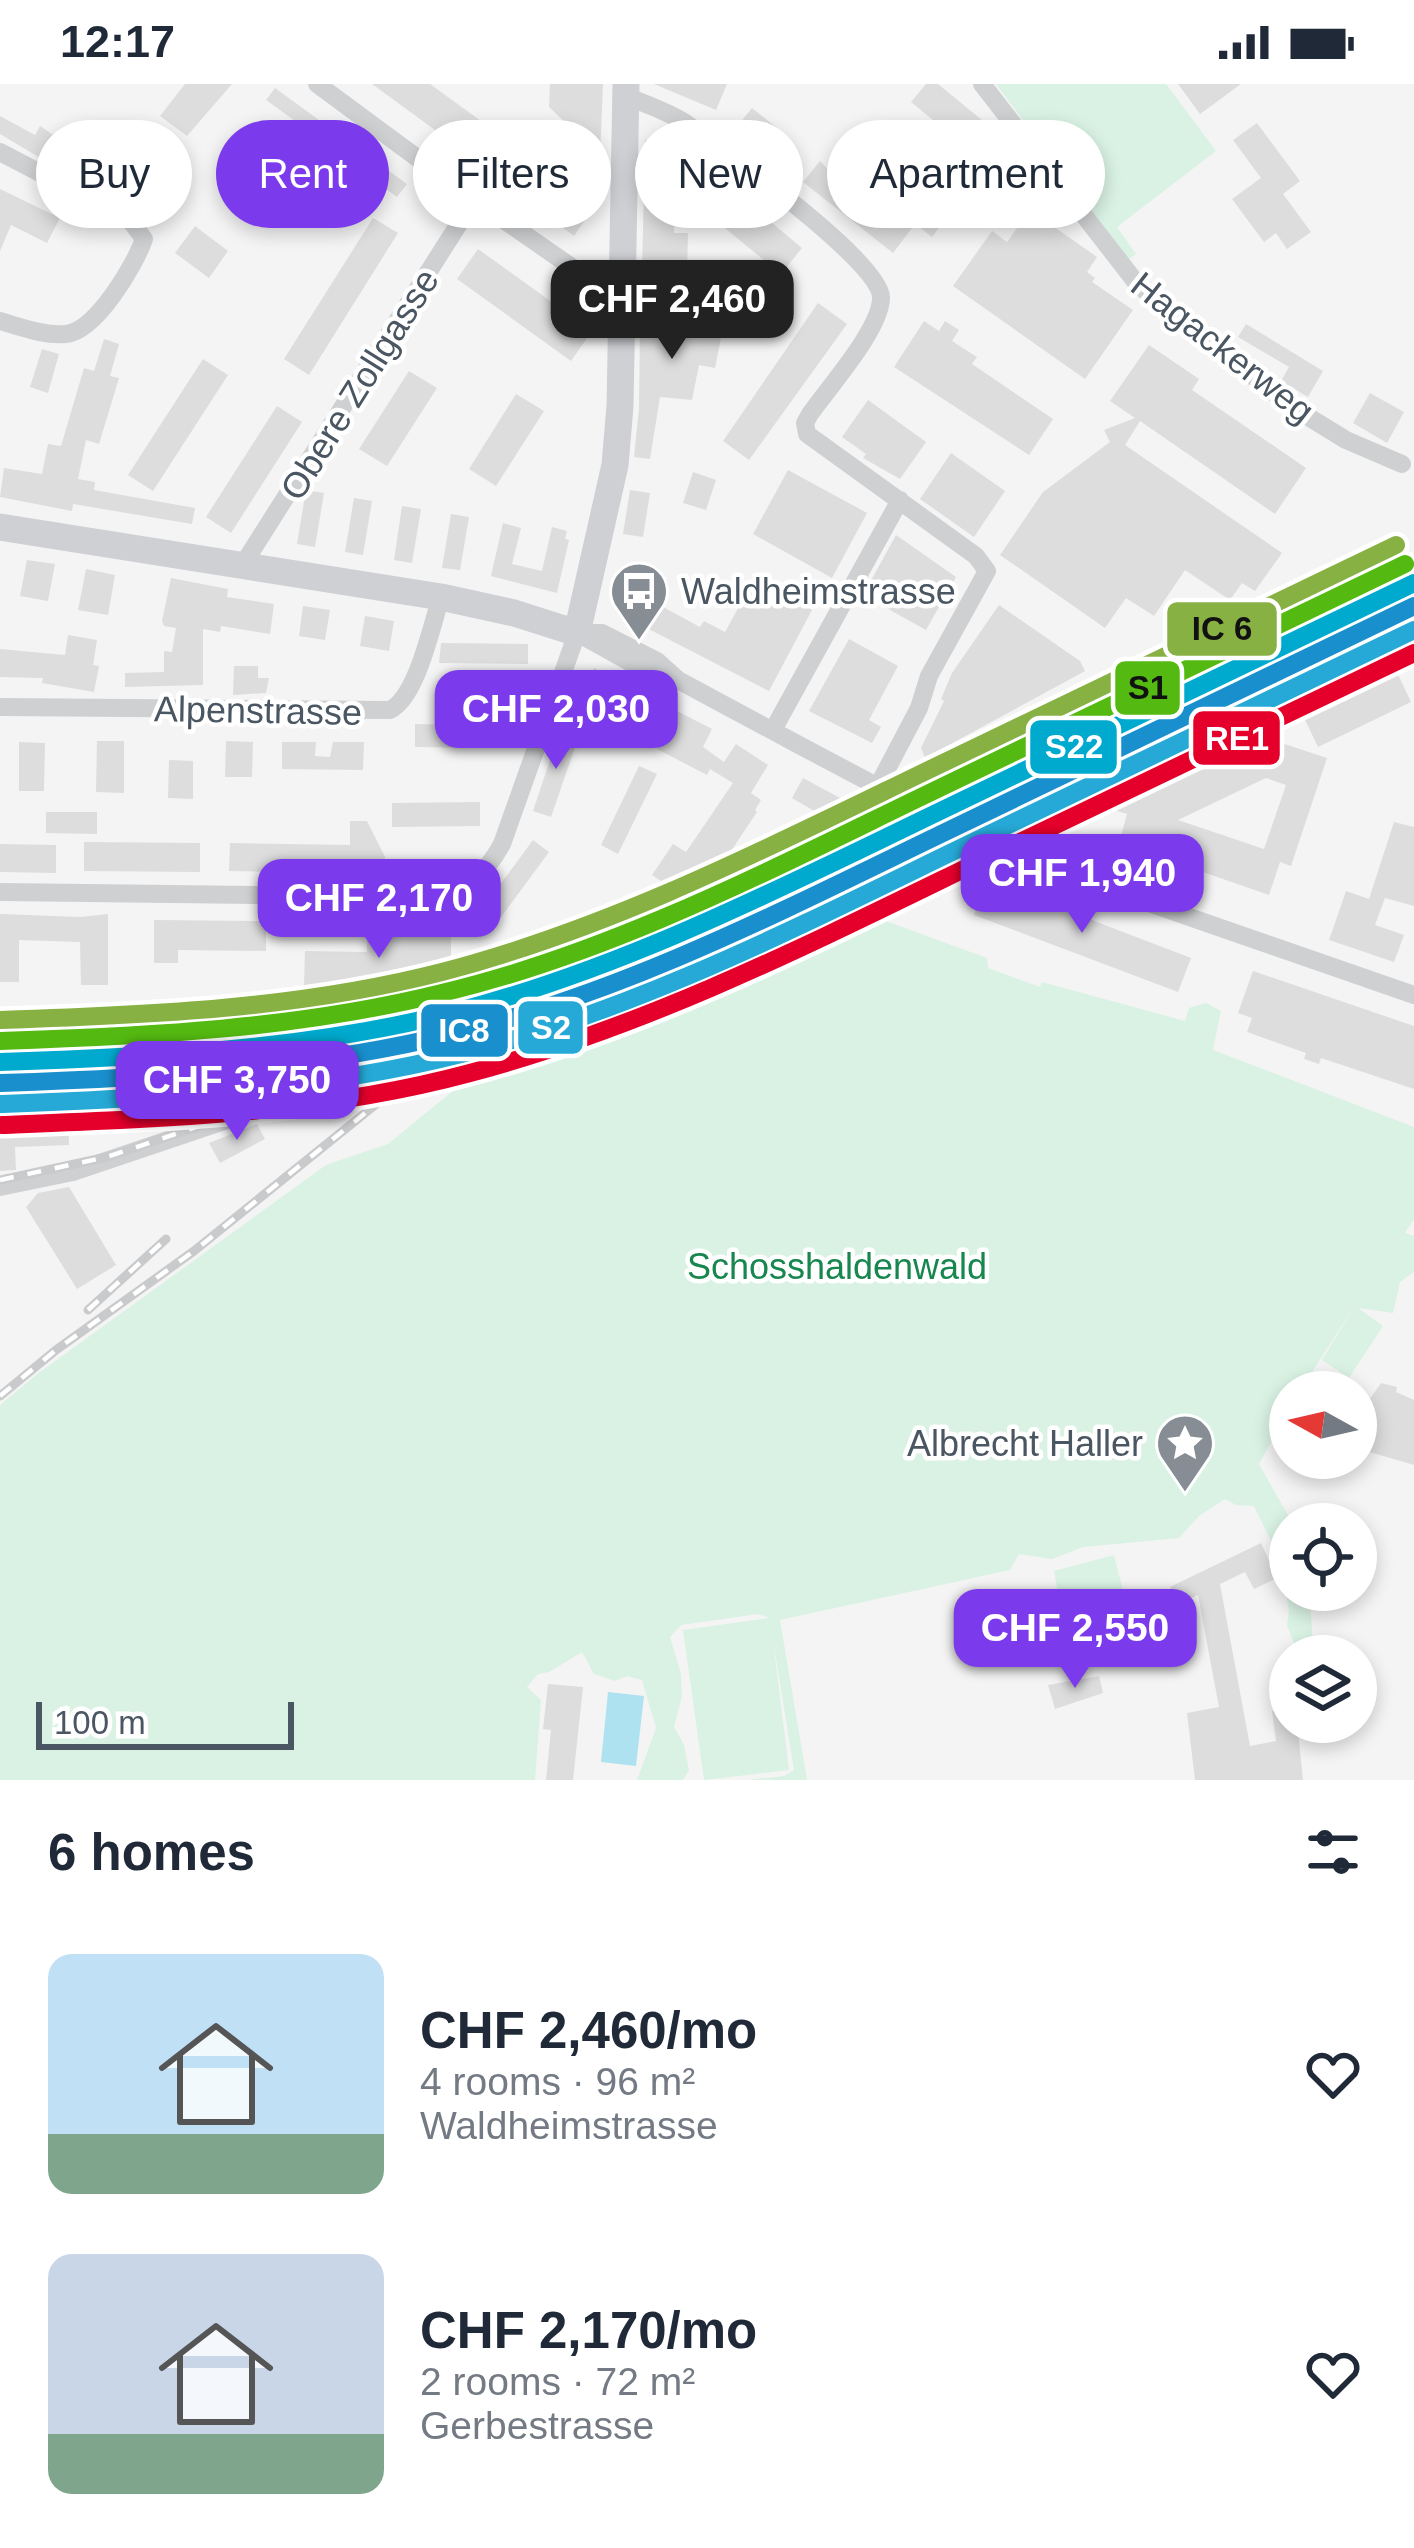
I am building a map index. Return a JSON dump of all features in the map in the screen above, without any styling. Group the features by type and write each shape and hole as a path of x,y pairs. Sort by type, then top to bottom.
{"street":[{"path":"316,84 413,155"},
{"name":"Hagackerweg","path":"982,84 1138,285 1289,405 1346,440 1402,464"},
{"path":"0,892 430,897 466,887 482,874 502,844 577,633 615,465 626,90 680,119 784,197 869,270 878,284 879,310 805,424 807,434 976,556 987,571 929,676 882,789"},
{"path":"0,152 130,220 143,239 135,265 91,321 71,334 40,332 0,320"},
{"name":"Obere Zollgasse","path":"242,566 456,228"},
{"path":"515,228 622,302"},
{"path":"773,730 900,500"},
{"path":"0,527 441,597 577,633 602,633 657,661 678,680 882,789 906,794 981,828 998,844 1146,902 1414,995"},
{"name":"Alpenstrasse","path":"0,707 390,710 409,691 441,597"},
{"path":"0,1187 73,1172 286,1100"}],"green space":[{"path":"996,84 1166,84 1216,151 1117,227 1136,254 1128,260 1104,228 1105,120 1023,120"},
{"name":"Schosshaldenwald","path":"893,880 883,920 987,958 988,968 1040,987 1042,982 1185,1021 1189,1008 1206,1003 1221,1011 1213,1050 1414,1127 1414,1219 1405,1233 1414,1236 1414,1272 1400,1282 1393,1313 1358,1308 1383,1326 1354,1371 1338,1371 1322,1360 1354,1307 1313,1371 1269,1371 1269,1446 1259,1464 1281,1503 1269,1503 1269,1537 1254,1506 1225,1499 1199,1516 1179,1538 1083,1547 1052,1559 1019,1554 1010,1570 780,1620 807,1780 747,1780 784,1776 794,1770 773,1640 789,1770 704,1780 683,1630 770,1618 758,1614 681,1625 670,1637 681,1674 682,1696 674,1727 689,1770 683,1780 637,1780 656,1728 642,1680 627,1676 615,1681 594,1674 582,1652 538,1674 527,1687 541,1700 535,1780 0,1780 0,1405 326,1165 388,1144 487,1063 611,1001 803,919 833,916"},
{"path":"1114,1555 1124,1594 1061,1610 1054,1571"},
{"name":"Schosshaldenwald","path":"1289,1611 1311,1611 1312,1635 1291,1635"}],"water":[{"path":"608,1692 644,1696 636,1766 601,1762"}],"building":[{"path":"185,84 232,84 192,130 192,120 160,116"},
{"path":"372,84 430,84 480,120 421,120"},
{"path":"550,84 603,84 602,120 563,120 549,107"},
{"path":"654,84 727,84 716,110"},
{"path":"926,84 938,84 982,120 933,120 911,102"},
{"path":"1178,84 1241,84 1200,114"},
{"path":"275,88 319,120 294,120 266,100"},
{"path":"752,108 767,120 742,120"},
{"path":"0,116 36,133 36,155 0,134"},
{"path":"1257,123 1300,181 1283,194 1311,232 1287,249 1276,233 1264,242 1232,199 1261,178 1233,140"},
{"path":"820,161 827,168 827,201 803,182"},
{"path":"389,171 407,184 397,197 389,191"},
{"path":"0,189 36,206 36,228 55,228 47,243 11,225 0,251"},
{"path":"195,226 228,251 209,278 175,253"},
{"path":"367,228 389,228 398,233 309,375 284,359"},
{"path":"643,228 688,233 687,275 642,274"},
{"path":"725,228 778,228 802,248 781,274"},
{"path":"861,228 912,228 893,253"},
{"path":"1017,228 1056,228 1097,257 1087,272 1095,278 1092,282 1133,310 1085,379 953,286 992,231 1007,242"},
{"path":"478,249 592,331 571,361 457,279"},
{"path":"656,303 725,317 715,368 699,365 692,400 660,397 650,459 634,457 640,328 649,327"},
{"path":"818,303 847,324 749,460 723,441"},
{"path":"924,321 939,331 945,321 959,330 952,341 977,357 972,364 1053,419 1029,455 894,367"},
{"path":"1246,324 1323,371 1308,397 1281,381 1289,367 1238,337"},
{"path":"104,339 119,344 110,376 119,378 99,444 86,440 78,479 95,482 94,490 195,508 192,524 73,504 72,511 0,497 4,468 42,474 48,444 61,446 84,368 94,371"},
{"path":"1149,345 1199,379 1192,390 1306,468 1275,514 1140,421 1125,445 1282,553 1255,591 1242,583 1230,600 1185,570 1154,616 1126,598 1105,628 1000,555 1043,492 1110,442 1104,430 1135,418 1110,401"},
{"path":"42,349 59,354 48,393 30,387"},
{"path":"203,359 228,375 153,491 128,475"},
{"path":"409,371 437,388 387,466 359,449"},
{"path":"1370,393 1404,412 1387,443 1353,423"},
{"path":"516,394 544,411 496,486 469,469"},
{"path":"868,400 926,442 900,479 863,458 866,454 842,437"},
{"path":"277,406 302,422 231,533 206,517"},
{"path":"951,453 1005,491 974,537 920,499"},
{"path":"788,470 867,513 832,578 753,534"},
{"path":"693,472 716,480 706,510 683,503"},
{"path":"306,490 324,493 315,547 297,544"},
{"path":"630,490 650,493 643,537 623,534"},
{"path":"354,498 372,501 363,555 345,552"},
{"path":"402,506 421,509 412,563 394,560"},
{"path":"451,514 469,517 460,570 442,568"},
{"path":"503,523 521,528 512,564 542,571 552,527 567,531 557,593 491,576"},
{"path":"896,535 956,577 926,630 863,595"},
{"path":"27,560 55,564 48,601 20,596"},
{"path":"86,569 115,575 108,615 78,610"},
{"path":"171,578 228,589 227,597 274,604 270,634 221,626 220,632 203,629 203,685 125,687 125,673 164,672 164,651 172,652 176,628 162,621"},
{"path":"754,579 812,610 769,691 639,624 652,601 700,627 704,621 725,632"},
{"path":"999,605 1080,661 1085,671 925,758 921,748 952,673"},
{"path":"303,606 330,610 325,640 299,636"},
{"path":"365,616 394,621 389,651 360,646"},
{"path":"68,635 97,640 94,692 42,683 43,678 0,677 0,649 65,655"},
{"path":"849,639 898,666 869,720 881,727 872,743 809,711"},
{"path":"441,643 528,644 528,664 439,663"},
{"path":"1392,662 1411,702 1318,747 1299,707"},
{"path":"234,666 258,666 258,678 269,678 266,693 233,695"},
{"path":"594,668 712,729 703,747 724,762 736,744 768,765 751,793 761,800 757,812 717,872 706,865 685,897 652,875 673,844 686,852 733,783 657,749 665,733 582,690"},
{"path":"415,724 503,726 503,748 415,747"},
{"path":"561,727 580,733 551,817 533,811"},
{"path":"1260,736 1327,758 1291,866 1280,862 1269,895 1174,862 1121,836 1127,814 1117,811 1115,787 1140,796","holes":["1266,778 1286,785 1264,849 1178,820"]},
{"path":"97,741 124,741 124,793 96,792"},
{"path":"226,741 253,742 252,777 225,777"},
{"path":"19,742 45,743 44,791 19,791"},
{"path":"282,742 316,742 315,756 330,757 333,742 364,742 363,770 282,769"},
{"path":"169,760 193,761 193,799 168,798"},
{"path":"1105,765 1116,799 1089,789 1026,819 1021,808"},
{"path":"639,766 657,774 618,854 601,845"},
{"path":"803,778 866,812 852,820 843,815 838,823 816,812 792,798"},
{"path":"480,802 480,826 392,827 392,803"},
{"path":"46,812 97,812 97,834 46,833"},
{"path":"350,821 367,821 385,857 385,868 342,867 342,873 229,871 230,843 350,845"},
{"path":"1394,822 1414,827 1414,906 1385,898 1375,925 1404,935 1394,962 1329,940 1346,891 1369,899"},
{"path":"533,840 549,852 496,924 480,912"},
{"path":"84,842 200,843 200,872 84,871"},
{"path":"0,844 56,845 56,873 0,872"},
{"path":"987,880 1191,958 1178,992 974,915"},
{"path":"0,914 108,914 108,985 81,985 80,942 19,940 19,982 0,982"},
{"path":"154,920 266,921 266,951 178,950 178,963 154,963"},
{"path":"367,935 451,937 451,974 378,973 378,987 304,986 305,951 367,952"},
{"path":"1253,971 1414,1026 1414,1089 1321,1058 1319,1064 1304,1059 1306,1053 1247,1032 1252,1018 1238,1013"},
{"path":"68,1104 69,1145 15,1147 16,1170 0,1171 0,1109"},
{"path":"257,1124 265,1139 220,1163 209,1143"},
{"path":"69,1187 116,1265 77,1289 26,1207 38,1193"},
{"path":"1381,1383 1397,1387 1396,1392 1414,1400 1414,1465 1377,1454 1377,1389"},
{"path":"1261,1543 1269,1560 1269,1582 1254,1589 1245,1572 1220,1584 1250,1746 1299,1743 1303,1780 1195,1780 1187,1713 1219,1707 1198,1595 1179,1604 1170,1587"},
{"path":"1113,1606 1119,1629 1133,1637 1047,1659 1038,1625"},
{"path":"1099,1676 1103,1693 1055,1709 1048,1685"},
{"path":"548,1684 583,1687 573,1780 546,1780 551,1730 543,1729"}],"railway":[{"path":"0,1049 223,1037 333,1024 443,1003 572,964 757,886 1414,568"},
{"path":"830,889 1121,750"},
{"path":"0,1396 194,1251 411,1076 553,1006"},
{"path":"0,1180 107,1157 443,1044"},
{"path":"88,1310 166,1239"}],"transit line":[{"path":"0,1020 167,1012 333,994 442,972 564,934 740,861 1396,545"},
{"name":"S1","path":"0,1041 167,1033 333,1015 442,993 566,956 746,881 1405,564"},
{"name":"S22","path":"0,1062 170,1054 340,1036 451,1013 575,975 755,900 1414,583"},
{"name":"IC8","path":"1,1083 284,1064 396,1046 516,1017 640,973 761,921 1414,606"},
{"name":"S2","path":"1,1104 290,1085 404,1067 525,1036 649,992 770,940 1414,630"},
{"name":"RE1","path":"2,1125 179,1117 355,1098 470,1073 598,1033 783,956 1414,653"}],"place":[{"name":"Waldheimstrasse","path":"639,642"},
{"name":"Albrecht Haller","path":"1185,1494"}]}
